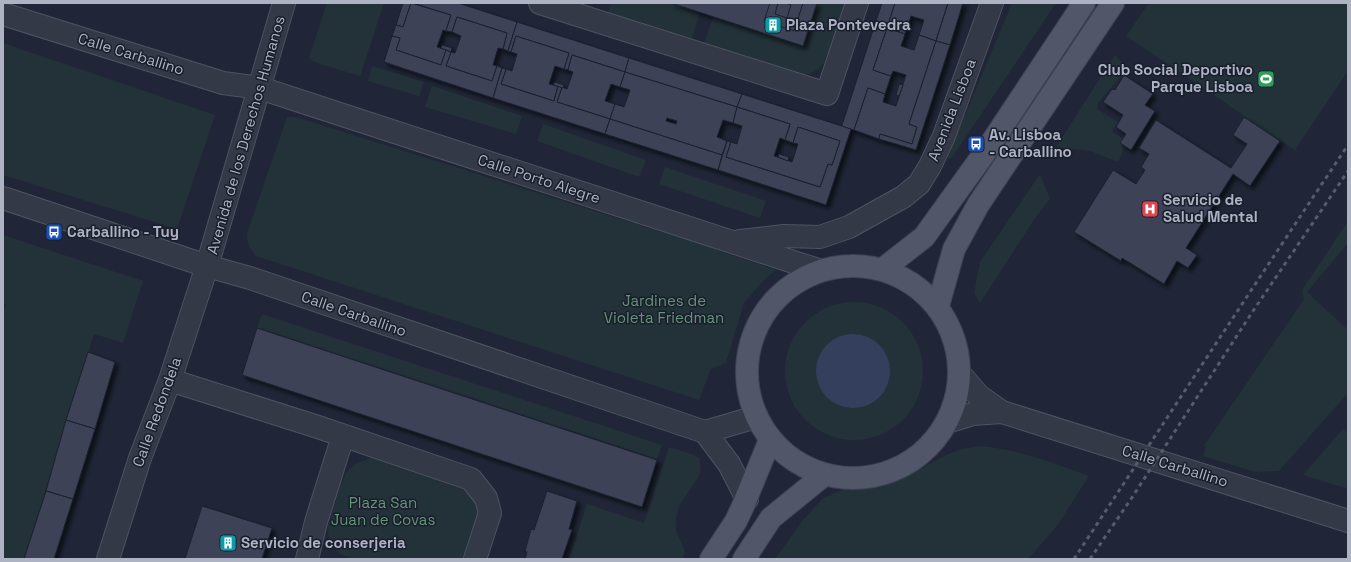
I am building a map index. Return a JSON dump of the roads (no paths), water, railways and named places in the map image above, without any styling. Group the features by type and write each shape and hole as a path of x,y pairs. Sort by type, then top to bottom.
{"main road":[{"path":"883,269 924,237 986,151 1084,3"},
{"path":"938,306 954,249 978,205 1113,3"},
{"path":"850,265 883,269 913,283 938,306 954,338 960,374 956,399 946,422 924,451 894,470 859,478 824,475 794,461 770,440 756,417 745,374 754,330 780,294 818,270 850,265"},
{"path":"711,559 736,521 747,499 770,440"},
{"path":"744,559 771,518 824,475"}],"street":[{"name":"Avenida de los Derechos Humanos","path":"207,266 284,3"},
{"path":"540,3 827,94 857,3"},
{"name":"Avenida Lisboa","path":"733,242 784,236 820,237 849,227 903,197 919,184 930,166 944,136 992,3"},
{"name":"Calle Carballino","path":"3,14 223,83 260,88"},
{"name":"Calle Porto Alegre","path":"260,88 818,270"},
{"name":"Calle Carballino","path":"3,198 207,266 258,281 704,432"},
{"name":"Calle Redondela","path":"108,559 140,458 170,380 207,266"},
{"name":"Calle Carballino","path":"960,374 979,396 1002,412 1348,521"},
{"path":"170,380 471,479 486,498 490,513 475,559"},
{"name":"Calle Carballino","path":"946,422 973,414 1002,412"},
{"path":"747,499 729,464 704,432 756,417"},
{"path":"308,559 316,522 343,436"}],"water":[{"path":"853,334 867,337 879,345 887,357 890,371 887,385 879,397 867,405 853,408 839,405 827,397 819,385 816,371 819,357 827,345 839,337"}],"railway":[{"path":"1074,559 1348,145"},
{"path":"1090,559 1131,499 1253,311 1348,171"}],"place":[{"name":"Plaza Pontevedra","path":"773,25"},
{"name":"Club Social Deportivo Parque Lisboa","path":"1266,79"},
{"name":"Av. Lisboa - Carballino","path":"976,144"},
{"name":"Servicio de Salud Mental","path":"1150,209"},
{"name":"Carballino - Tuy","path":"54,232"},
{"name":"Servicio de conserjeria","path":"228,543"}],"park label":[{"name":"Jardines de Violeta Friedman","path":"664,310"},
{"name":"Plaza San Juan de Covas","path":"383,512"}]}
